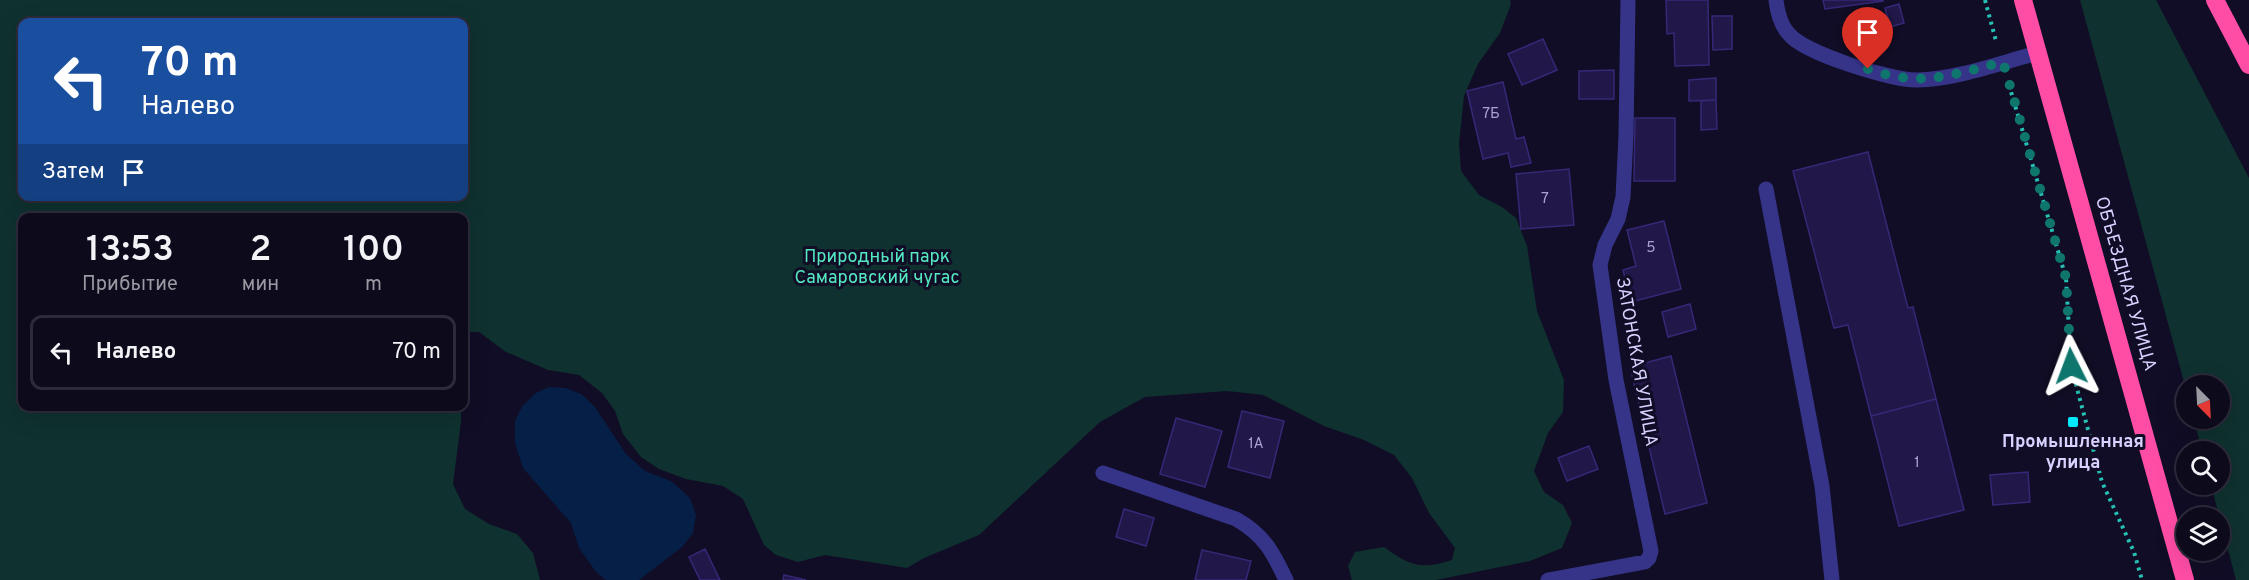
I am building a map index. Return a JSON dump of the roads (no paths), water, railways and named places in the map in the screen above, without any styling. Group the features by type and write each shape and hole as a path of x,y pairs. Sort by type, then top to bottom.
{"highway":[{"name":"ОБЪЕЗДНАЯ УЛИЦА","path":"2023,0 2185,580"},
{"path":"2215,0 2249,65"}],"street":[{"name":"ЗАТОНСКАЯ УЛИЦА","path":"1548,580 1645,562 1651,551 1616,380 1600,265 1605,244 1618,219 1623,197 1628,0"},
{"path":"1776,0 1781,20 1789,34 1804,47 1889,77 1915,80 1938,78 2038,53"},
{"path":"1766,189 1822,486 1832,580"},
{"path":"1102,473 1236,519 1252,529 1269,546 1286,580"}],"water":[{"path":"549,387 566,388 581,394 595,407 626,454 645,471 671,481 690,498 696,515 693,533 682,547 639,580 606,580 597,573 579,548 571,523 523,468 515,443 515,421 523,405 536,393"}],"place":[{"name":"Промышленная улица","path":"2073,422"}],"park label":[{"name":"Природный парк Самаровский чугас","path":"877,267"}]}
